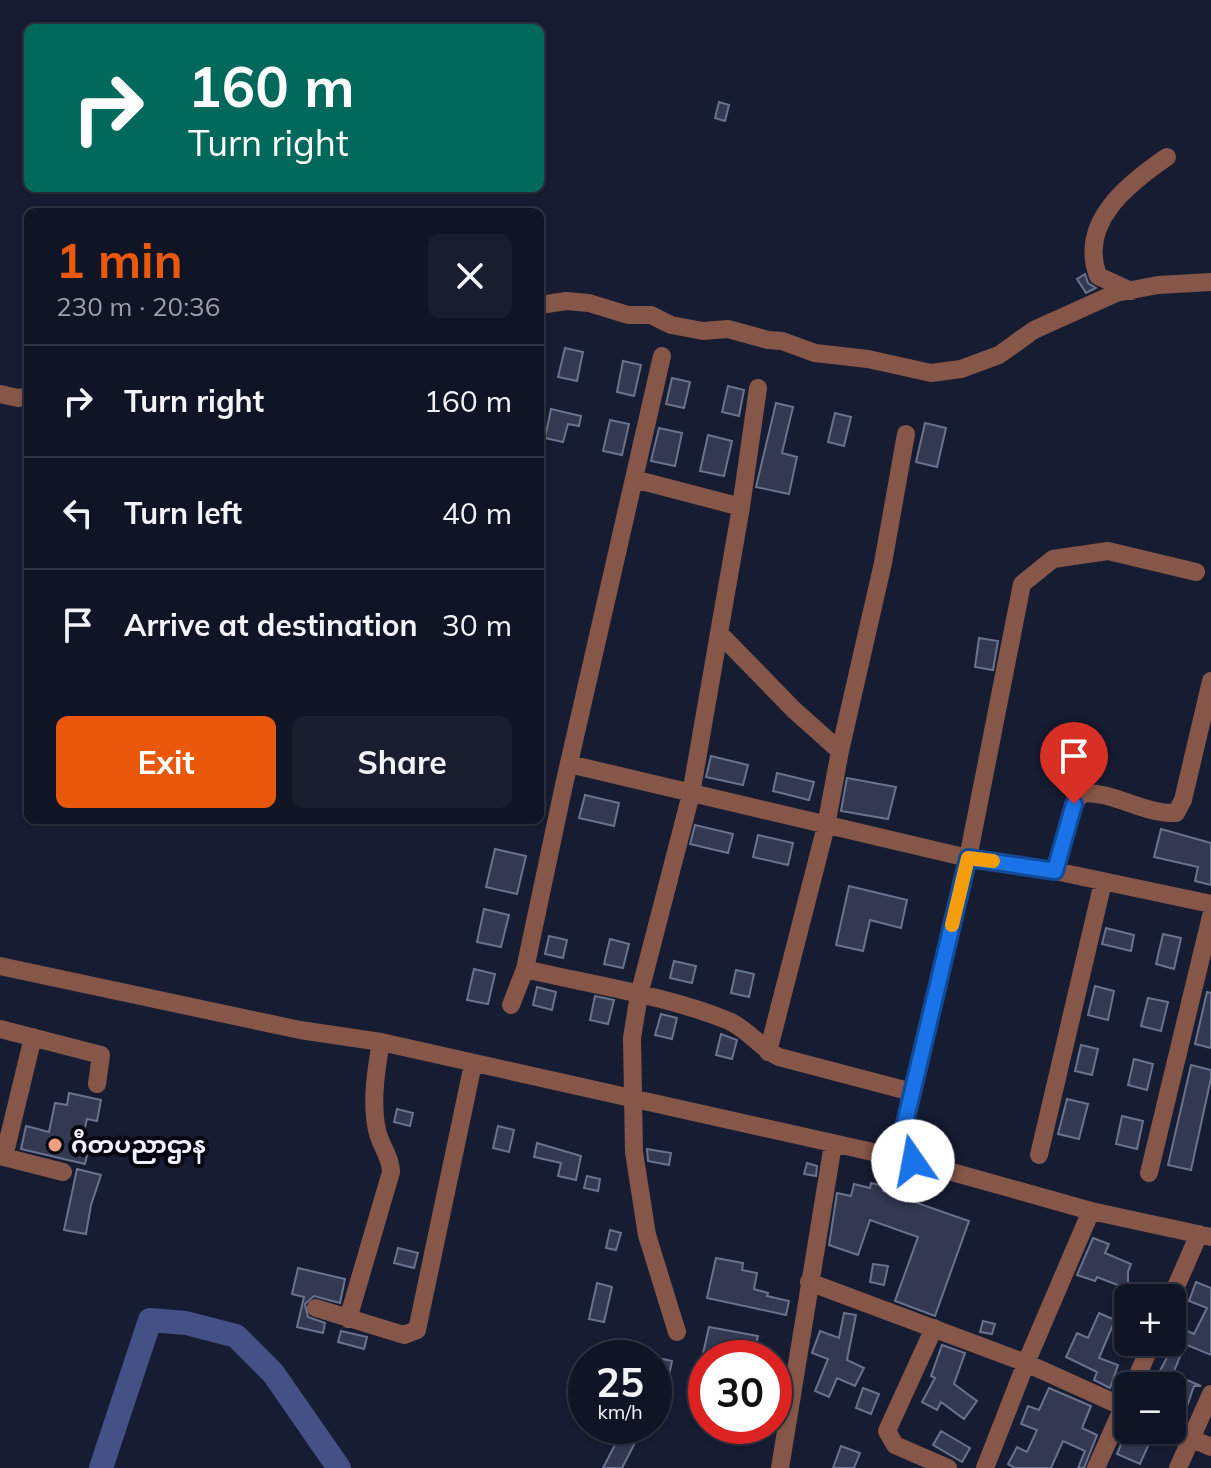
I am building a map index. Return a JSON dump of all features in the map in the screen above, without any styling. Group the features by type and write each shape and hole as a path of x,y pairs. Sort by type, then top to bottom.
{"street":[{"path":"1131,291 1098,276 1094,251 1099,226 1118,195 1167,157"},
{"path":"544,304 566,301 589,303 628,315 651,315 671,325 703,331 741,332 782,341 815,353 868,359 931,373 961,369 999,355 1034,330 1116,293 1158,285 1211,282"},
{"path":"511,1005 525,969 662,356"},
{"path":"677,1332 647,1235 634,1152 632,1038 639,995 691,794 741,507 758,388"},
{"path":"0,394 24,397"},
{"path":"768,1052 826,826 883,563 906,434"},
{"path":"634,479 741,507"},
{"path":"913,1161 903,1131 968,858 1022,584 1053,559 1108,551 1196,572"},
{"path":"719,633 794,710 840,751"},
{"path":"1055,871 1074,804 1082,793 1098,792 1161,814 1176,813 1183,800 1211,681"},
{"path":"569,764 968,858 1055,871 1211,904"},
{"path":"1039,1155 1103,882"},
{"path":"1149,1173 1211,916"},
{"path":"0,966 300,1030 381,1042 913,1161 1091,1211 1205,1236 1179,1284"},
{"path":"525,969 639,995 730,1022 749,1032 768,1052 779,1057 912,1092"},
{"path":"0,1029 101,1055 97,1084"},
{"path":"33,1037 2,1156 63,1172"},
{"path":"348,1319 391,1172 391,1162 379,1140 376,1125 375,1088 381,1042"},
{"path":"316,1308 404,1335 417,1330 473,1064"},
{"path":"780,1468 833,1144"},
{"path":"985,1468 1091,1211"},
{"path":"809,1282 1114,1399"},
{"path":"934,1328 887,1431 895,1445 948,1468"},
{"path":"1178,1468 1211,1394"},
{"path":"1096,1468 1114,1430"},
{"path":"1186,1437 1211,1447"}],"building":[{"path":"719,102 729,105 725,121 715,118"},
{"path":"1085,274 1088,283 1096,288 1086,293 1077,279"},
{"path":"565,348 583,352 577,381 558,377"},
{"path":"623,361 641,365 634,396 617,392"},
{"path":"672,378 690,382 684,408 666,404"},
{"path":"728,386 744,390 739,416 722,412"},
{"path":"776,403 793,407 782,453 797,457 789,494 756,487"},
{"path":"551,409 581,416 579,426 568,424 563,442 545,438"},
{"path":"835,413 851,417 844,446 828,442"},
{"path":"610,420 629,424 622,455 603,451"},
{"path":"925,423 946,428 937,467 916,462"},
{"path":"659,428 682,433 675,466 651,461"},
{"path":"708,435 732,441 724,476 700,471"},
{"path":"979,638 998,641 993,670 975,667"},
{"path":"711,756 748,765 743,785 706,777"},
{"path":"777,773 814,782 809,800 773,791"},
{"path":"847,778 896,787 888,819 841,811"},
{"path":"585,795 619,803 614,826 579,818"},
{"path":"695,825 733,834 728,853 690,844"},
{"path":"1161,829 1211,843 1211,885 1195,881 1198,867 1154,857"},
{"path":"758,835 793,843 788,865 753,857"},
{"path":"495,849 526,856 517,894 486,887"},
{"path":"849,886 907,900 901,928 870,920 863,951 836,945"},
{"path":"484,909 509,915 501,947 477,942"},
{"path":"1106,928 1134,935 1131,951 1102,944"},
{"path":"1163,934 1181,938 1174,969 1156,964"},
{"path":"549,936 567,940 563,958 545,954"},
{"path":"610,939 629,944 623,968 604,964"},
{"path":"674,961 696,966 692,983 670,978"},
{"path":"474,969 495,974 488,1004 467,1000"},
{"path":"736,970 754,974 749,997 731,993"},
{"path":"1095,986 1114,991 1108,1020 1088,1015"},
{"path":"537,987 556,992 552,1010 533,1005"},
{"path":"1207,992 1211,993 1211,1048 1195,1044"},
{"path":"595,996 614,1000 608,1024 590,1020"},
{"path":"1148,998 1168,1002 1161,1031 1141,1026"},
{"path":"661,1014 677,1018 672,1039 655,1035"},
{"path":"721,1034 737,1040 732,1059 716,1055"},
{"path":"1081,1045 1098,1049 1092,1075 1075,1071"},
{"path":"1134,1059 1153,1064 1147,1090 1128,1085"},
{"path":"1191,1065 1211,1070 1211,1078 1191,1170 1168,1165"},
{"path":"69,1093 101,1100 97,1121 87,1119 82,1140 90,1142 85,1164 21,1149 26,1126 49,1132 55,1103 67,1105"},
{"path":"1067,1099 1088,1104 1079,1139 1058,1134"},
{"path":"397,1109 413,1113 410,1126 394,1122"},
{"path":"1122,1116 1143,1121 1137,1149 1116,1144"},
{"path":"498,1126 514,1130 509,1152 493,1148"},
{"path":"537,1143 581,1156 576,1180 558,1176 561,1163 534,1157"},
{"path":"647,1149 671,1153 669,1165 648,1161"},
{"path":"807,1163 817,1166 816,1176 804,1174"},
{"path":"77,1169 101,1175 86,1234 64,1230"},
{"path":"587,1176 600,1179 598,1191 584,1188"},
{"path":"871,1183 884,1186 883,1191 969,1221 935,1316 895,1301 918,1237 870,1220 858,1255 829,1245 837,1193 851,1196 854,1184 870,1188"},
{"path":"610,1230 621,1233 616,1250 606,1248"},
{"path":"1093,1238 1109,1244 1105,1253 1131,1264 1128,1284 1115,1284 1097,1277 1095,1281 1077,1275"},
{"path":"398,1248 418,1253 414,1268 394,1263"},
{"path":"716,1258 743,1263 742,1270 757,1273 754,1289 768,1293 767,1296 789,1301 786,1315 707,1298"},
{"path":"873,1264 888,1266 884,1285 870,1282"},
{"path":"298,1268 345,1279 340,1303 314,1296 305,1304 308,1317 325,1323 323,1333 297,1327 304,1297 292,1294"},
{"path":"1196,1282 1211,1288 1211,1355 1186,1344 1186,1330 1194,1334 1207,1308 1189,1301"},
{"path":"597,1283 612,1287 604,1322 589,1319"},
{"path":"844,1313 856,1315 847,1360 864,1368 855,1386 837,1378 829,1397 815,1391 828,1359 812,1353 820,1331 839,1338"},
{"path":"1099,1313 1114,1320 1099,1358 1118,1365 1110,1388 1094,1380 1097,1372 1066,1357 1077,1333 1088,1338"},
{"path":"983,1321 995,1324 992,1334 980,1332"},
{"path":"709,1327 758,1336 757,1340 706,1340"},
{"path":"341,1331 367,1337 364,1349 338,1342"},
{"path":"942,1345 965,1353 954,1384 977,1401 964,1419 941,1402 937,1410 922,1402 935,1378 931,1376"},
{"path":"1168,1356 1180,1356 1174,1372 1160,1372"},
{"path":"1186,1380 1201,1386 1194,1386 1186,1409"},
{"path":"863,1388 879,1394 871,1414 856,1408"},
{"path":"1049,1388 1091,1406 1082,1428 1097,1435 1084,1468 1078,1468 1085,1451 1063,1441 1051,1468 1015,1468 1008,1464 1017,1447 1027,1452 1037,1430 1021,1424 1028,1406 1039,1410"},
{"path":"941,1431 970,1448 962,1462 933,1445"},
{"path":"615,1444 634,1444 622,1468 603,1468"},
{"path":"1121,1444 1149,1444 1140,1464 1117,1454"},
{"path":"841,1446 860,1453 854,1468 833,1468"}],"waterway":[{"path":"101,1468 150,1320 186,1323 236,1336 273,1373 339,1468"}],"slow traffic":[{"path":"952,925 968,858 993,861"}],"place":[{"name":"ဂီတပညာဌာန","path":"55,1145"}],"route":[{"path":"913,1161 903,1131 968,858 1055,871 1074,804"}]}
